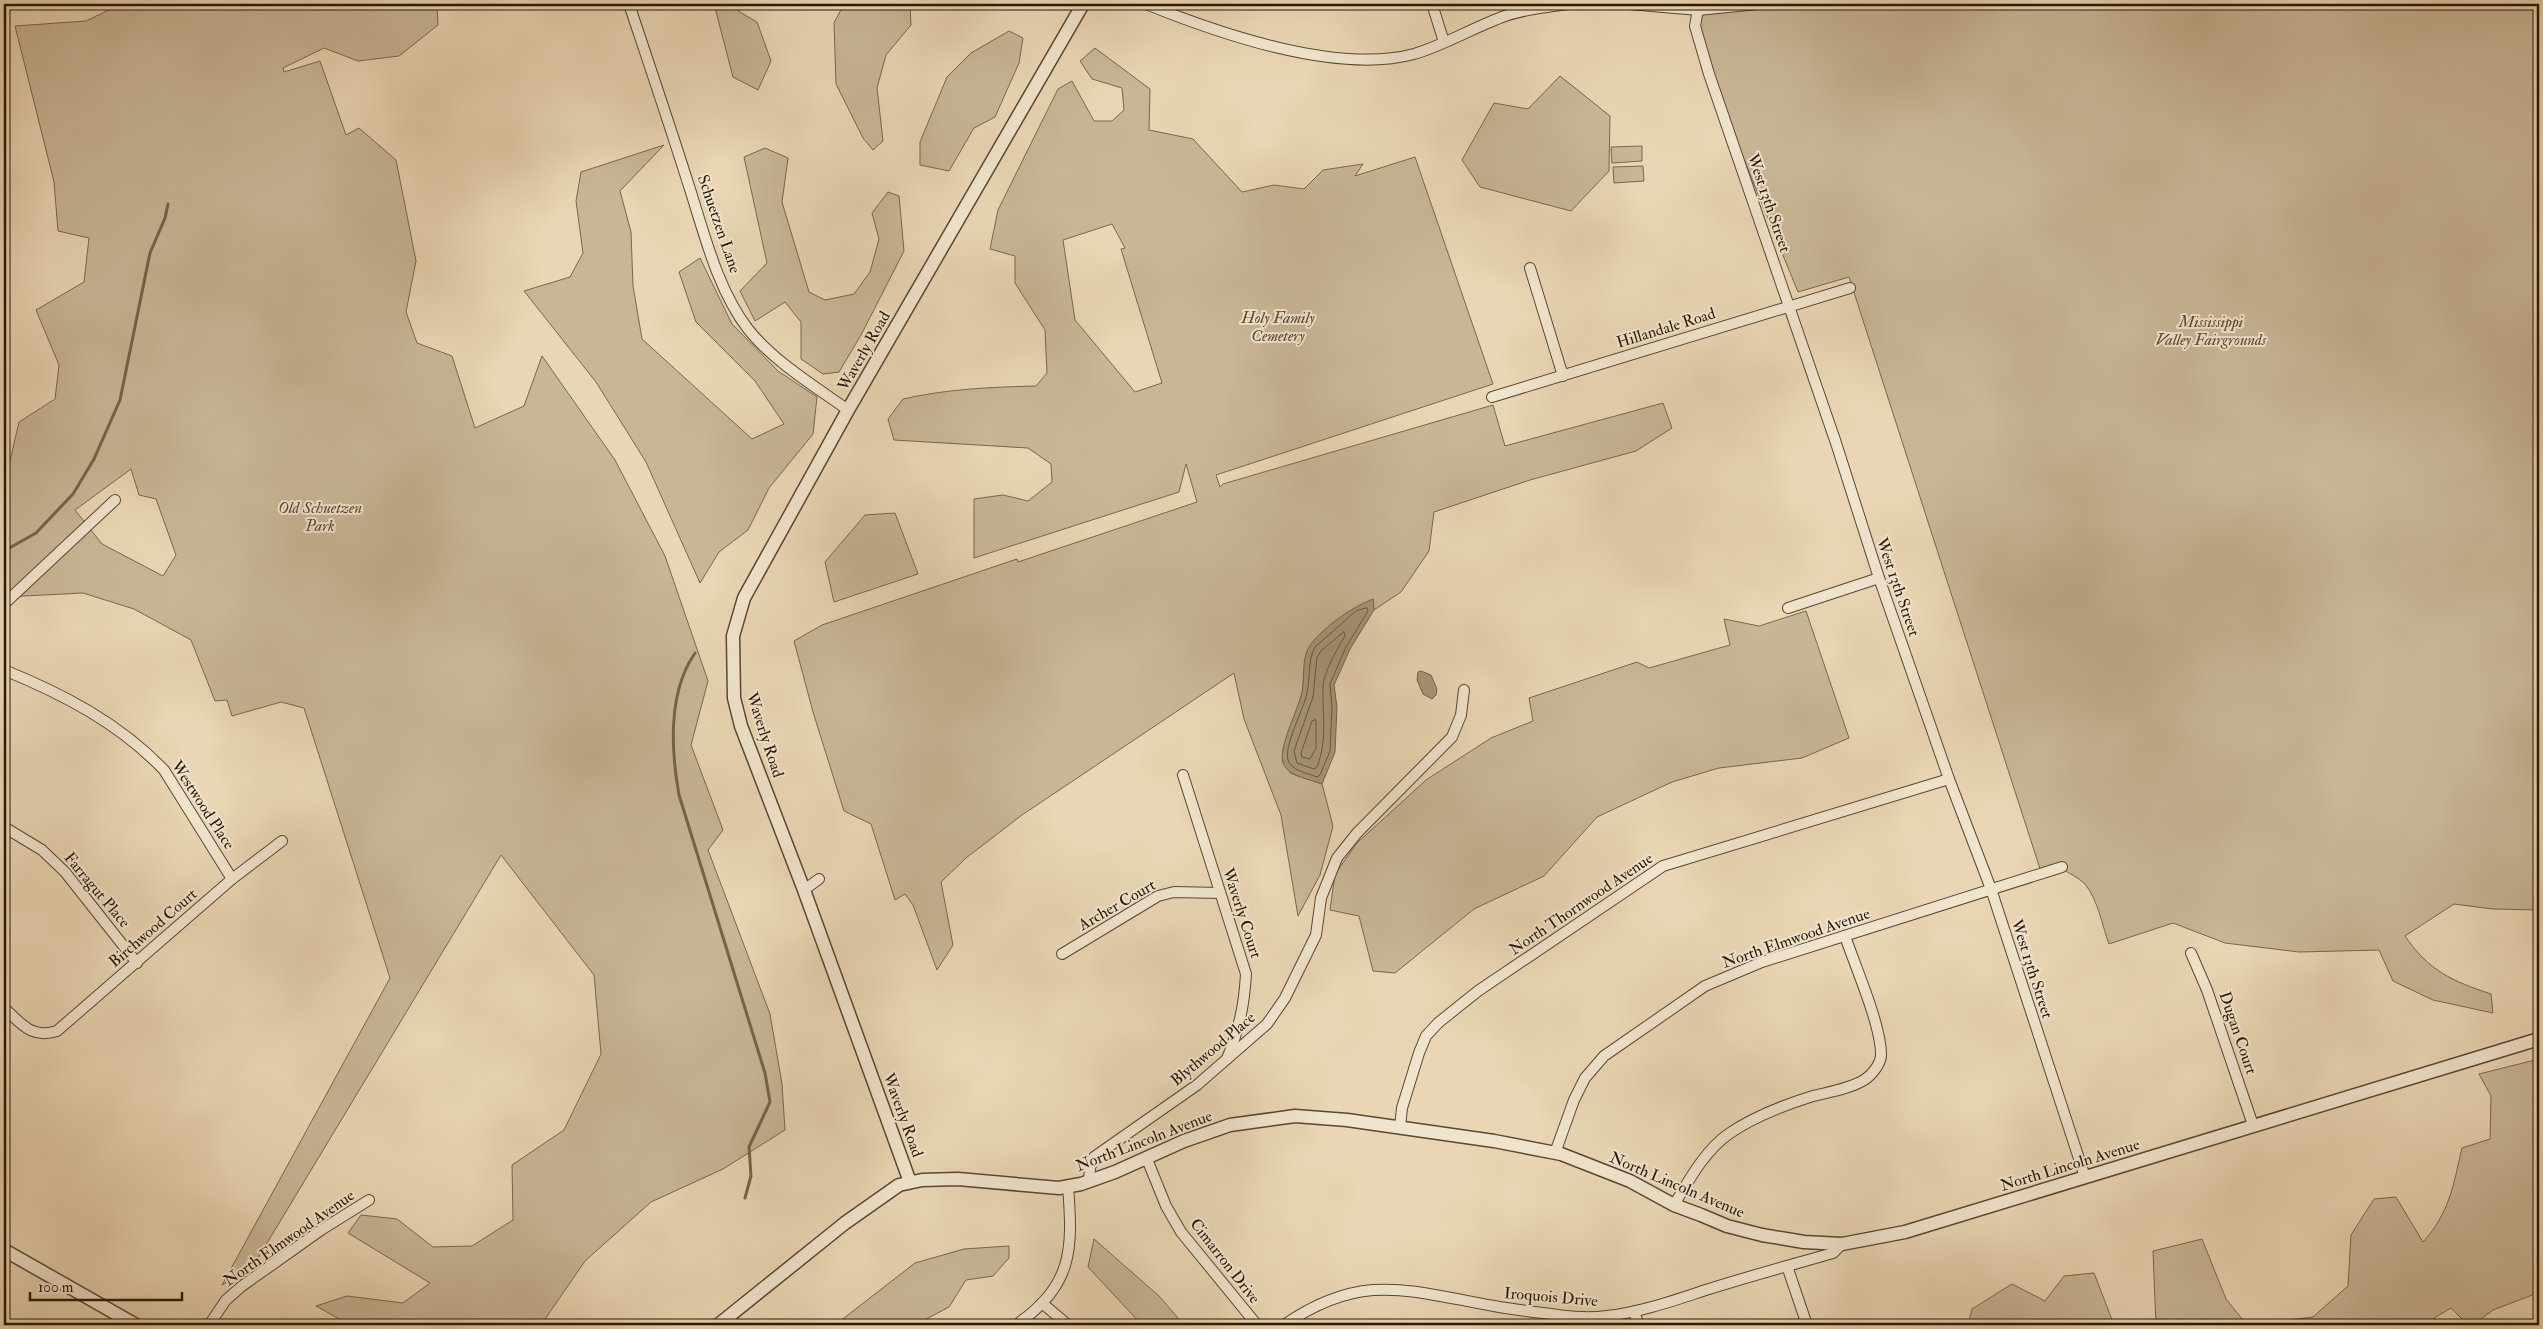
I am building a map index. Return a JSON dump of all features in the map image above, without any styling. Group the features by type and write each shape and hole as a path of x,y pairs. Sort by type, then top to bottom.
{"street":[{"name":"Schuetzen Lane","path":"629,4 698,218 719,274 736,311 749,330 783,362 848,410"},
{"name":"Waverly Road","path":"718,1325 845,1223 887,1192 910,1182 804,890 741,726 734,698 733,636 744,598 848,410 1083,4"},
{"path":"1146,4 1240,39 1340,58 1370,59 1411,55 1524,10 1568,4"},
{"path":"1432,4 1444,42"},
{"path":"1629,4 1698,7 1757,4"},
{"name":"West 13th Street","path":"1698,7 1695,26 1709,74 1836,443 1879,578 1949,779 1991,889 2085,1177"},
{"path":"1530,268 1563,376"},
{"name":"Hillandale Road","path":"1492,398 1850,288"},
{"path":"4,604 115,500"},
{"path":"1788,608 1879,578"},
{"name":"Westwood Place","path":"4,670 44,688 112,724 151,756 164,770 232,879"},
{"name":"Blythwood Place","path":"1089,1182 1090,1168 1094,1157 1197,1084 1267,1024 1285,998 1316,935 1321,898 1337,858 1357,833 1452,737 1461,715 1464,690"},
{"name":"Waverly Court","path":"1183,775 1246,974 1244,1006 1239,1029 1227,1060"},
{"name":"North Thornwood Avenue","path":"1400,1127 1402,1108 1419,1053 1426,1036 1438,1023 1478,991 1663,866 1949,779"},
{"name":"Farragut Place","path":"4,828 42,850 65,872 137,963"},
{"name":"Birchwood Court","path":"4,1008 30,1030 42,1036 56,1032 232,879 282,841"},
{"name":"North Elmwood Avenue","path":"1555,1153 1574,1100 1585,1078 1604,1056 1705,986 1762,962 2062,868"},
{"path":"804,890 819,879"},
{"name":"Archer Court","path":"1062,954 1158,896 1174,892 1220,893"},
{"path":"1674,1204 1694,1173 1728,1134 1756,1118 1790,1103 1851,1085 1864,1080 1873,1072 1881,1058 1873,1016 1845,936"},
{"name":"Dugan Court","path":"2191,953 2207,990 2253,1125"},
{"name":"North Lincoln Avenue","path":"910,1182 958,1179 1060,1188 1089,1182 1147,1159 1184,1141 1230,1126 1295,1116 1400,1127 1555,1153 1630,1181 1674,1204 1727,1226 1762,1235 1804,1242 1842,1244 1905,1232 2539,1039"},
{"name":"Cimarron Drive","path":"1147,1159 1166,1206 1181,1232 1257,1325"},
{"path":"1016,1325 1039,1309 1067,1263 1072,1234 1068,1186"},
{"name":"North Elmwood Avenue","path":"210,1325 226,1300 242,1286 321,1230 369,1200"},
{"name":"Iroquois Drive","path":"1284,1325 1303,1312 1330,1300 1352,1293 1380,1288 1410,1289 1495,1306 1567,1316 1605,1316 1634,1312 1833,1253 1842,1244"},
{"path":"4,1250 117,1320 136,1325"},
{"path":"1787,1266 1806,1325"},
{"path":"1042,1304 1068,1325"},
{"path":"1634,1312 1639,1325"}],"green space":[{"name":"Old Schuetzen Park","path":"121,4 437,4 438,25 399,56 358,61 324,48 283,68 284,72 320,61 346,135 359,128 396,160 416,261 406,312 417,343 452,356 475,428 524,406 542,356 615,460 665,556 708,681 691,745 723,830 708,850 770,1014 782,1084 785,1130 723,1169 651,1202 585,1261 541,1325 350,1325 316,1306 347,1296 403,1303 430,1283 348,1233 361,1215 397,1219 433,1247 472,1246 513,1220 512,1165 564,1130 601,1054 594,975 501,855 252,1268 222,1285 390,978 304,708 281,702 232,716 227,700 215,701 191,640 134,609 83,593 4,597 4,478 6,478 19,422 55,399 59,365 36,310 84,282 89,238 58,231 54,182 15,26 86,21","holes":["131,469 139,495 156,499 176,555 163,576 102,544 75,510"]},
{"path":"714,4 740,4 738,11 757,22 771,61 758,90 733,77"},
{"path":"844,4 910,4 911,25 886,55 877,88 883,141 873,150 863,138 836,84 834,23"},
{"name":"Mississippi Valley Fairgrounds","path":"1757,4 2539,4 2539,910 2493,909 2454,904 2405,936 2423,958 2442,973 2491,994 2493,1013 2433,1000 2393,981 2379,950 2299,952 2225,943 2173,923 2109,944 2096,905 2085,884 2062,868 2042,875 1849,277 1798,292 1709,74 1695,26 1698,10"},
{"path":"1009,31 1023,38 1019,63 995,117 974,128 949,171 920,165 920,142 947,77 971,53"},
{"name":"Holy Family Cemetery","path":"1095,48 1150,89 1149,130 1193,139 1242,192 1274,185 1304,189 1323,170 1363,164 1355,176 1415,157 1493,384 1216,475 1220,487 1223,484 1493,405 1505,446 1663,403 1672,428 1636,451 1530,480 1434,512 1429,551 1401,592 1374,610 1373,599 1306,654 1302,694 1283,749 1290,773 1322,784 1333,826 1320,875 1298,916 1281,815 1244,719 1234,673 1022,815 966,858 941,882 953,945 937,970 913,905 905,894 895,900 871,824 844,811 813,712 794,641 822,625 1017,559 1018,562 1197,502 1186,464 1179,492 974,558 974,499 1003,495 1028,501 1052,482 1051,464 1028,448 894,440 888,419 903,399 969,389 1036,386 1047,373 1045,330 1015,283 1015,256 990,249 998,210 1058,89 1072,81 1094,121 1112,121 1124,110 1122,88 1092,79 1080,61","holes":["1112,224 1125,248 1121,249 1162,383 1135,392 1075,320 1063,240"]},
{"path":"1560,76 1610,116 1609,171 1571,211 1480,187 1462,160 1494,103 1528,109"},
{"path":"664,145 620,191 631,232 633,286 642,339 752,439 784,424 755,381 696,322 679,272 700,258 732,324 778,371 817,397 813,434 769,488 748,530 719,552 700,583 646,462 596,382 524,291 570,277 583,253 576,201 581,172"},
{"path":"1642,146 1642,161 1612,163 1611,147"},
{"path":"765,148 788,158 782,202 809,292 825,300 854,294 870,272 879,239 872,213 888,192 899,196 904,251 861,335 839,372 823,374 801,359 801,322 785,302 755,321 740,291 767,263 744,157"},
{"path":"1643,166 1644,181 1614,183 1613,167"},
{"path":"895,513 918,574 834,602 825,562 865,515"},
{"path":"1806,611 1849,738 1802,758 1719,768 1672,782 1597,817 1544,876 1474,909 1395,973 1373,971 1359,916 1330,910 1335,874 1357,843 1426,780 1491,738 1533,721 1529,698 1637,662 1649,668 1730,645 1724,619 1759,626"},
{"path":"2539,1059 2539,1304 2535,1294 2493,1310 2473,1325 2468,1325 2451,1308 2434,1318 2437,1325 2247,1325 2313,1317 2348,1286 2351,1235 2374,1199 2396,1197 2423,1242 2445,1209 2453,1187 2462,1148 2490,1139 2491,1096 2479,1074"},
{"path":"1094,1239 1159,1296 1184,1325 1142,1325 1088,1267"},
{"path":"2202,1239 2226,1299 2247,1325 2156,1325 2153,1251"},
{"path":"1009,1246 1009,1258 993,1276 966,1280 949,1307 915,1325 835,1325 915,1263 964,1249"},
{"path":"2094,1273 2114,1325 1968,1325 1972,1309 2012,1284 2045,1301 2064,1276"}],"water":[{"path":"1373,599 1374,610 1350,649 1334,685 1337,707 1335,752 1322,784 1300,777 1286,768 1282,756 1285,739 1301,696 1304,662 1308,650 1317,637 1331,624 1356,607"},
{"path":"1421,671 1431,675 1437,689 1436,695 1432,699 1423,694 1417,680 1418,672"}],"waterway":[{"path":"4,551 36,533 73,494 94,459 120,400 150,253 165,218 168,204"},
{"path":"695,653 686,668 676,703 673,741 676,778 679,795 765,1073 770,1102 749,1147 751,1176 745,1198"}]}
